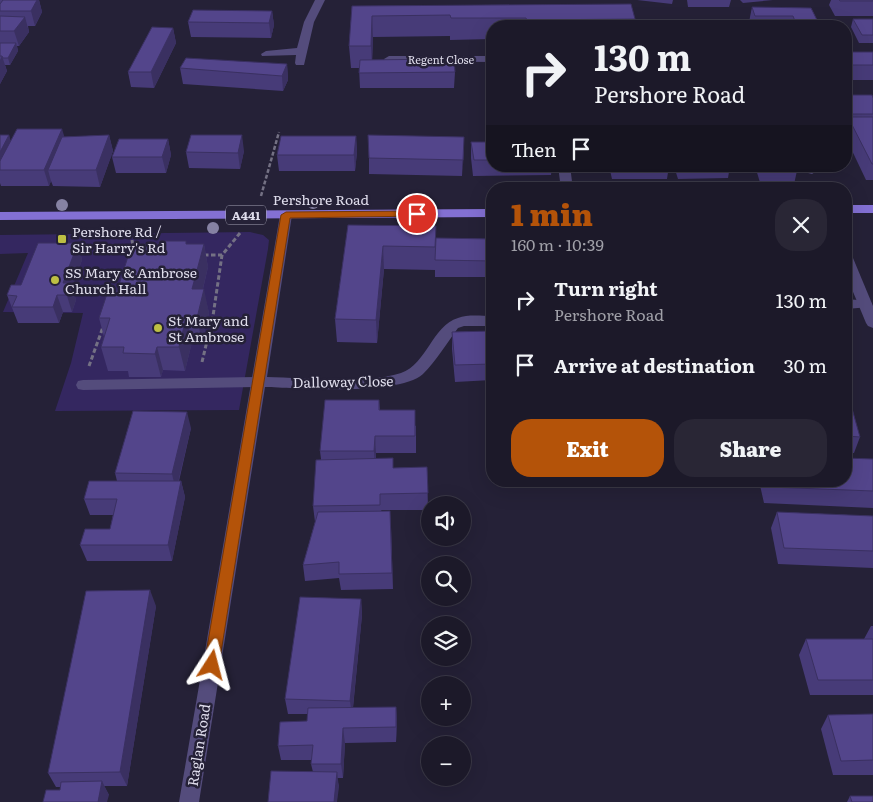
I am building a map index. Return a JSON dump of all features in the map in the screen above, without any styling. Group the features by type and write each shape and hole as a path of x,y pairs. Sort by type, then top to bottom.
{"main road":[{"path":"852,209 873,209"},
{"name":"Pershore Road","path":"0,216 486,213"}],"street":[{"path":"300,63 315,7 320,0"},
{"path":"266,54 302,51"},
{"name":"Regent Close","path":"389,59 486,58"},
{"name":"Raglan Road","path":"189,802 286,215"},
{"path":"852,273 873,323"},
{"path":"852,304 865,304"},
{"name":"Dalloway Close","path":"83,385 258,382 374,383 400,380 410,377 417,371 453,325 462,321 486,321"}],"path":[{"path":"196,383 213,316 222,255 255,215 279,132"},
{"path":"132,216 134,255"},
{"path":"202,255 222,255"},
{"path":"83,385 95,346 106,320"}],"shaded area":[{"path":"250,232 263,235 269,240 239,410 55,411 71,363 83,313 3,312 28,253 0,254 0,235"}],"building":[{"path":"3,0 37,0 31,11 0,11 0,4"},
{"path":"873,0 873,1 840,1"},
{"path":"631,4 635,19 527,20 526,18 451,18 450,15 372,16 371,46 349,46 352,6"},
{"path":"752,7 811,8 817,20 795,20 793,16 755,16"},
{"path":"193,10 272,11 269,23 188,22"},
{"path":"0,16 25,17 14,31 0,31"},
{"path":"853,19 873,19 873,35 862,35"},
{"path":"152,27 173,28 151,72 128,72"},
{"path":"0,43 16,43 8,58 0,56"},
{"path":"852,52 873,52 873,65 852,65"},
{"path":"186,58 287,64 282,76 180,68"},
{"path":"454,59 455,72 359,73 360,60"},
{"path":"852,95 872,95 873,114 852,114"},
{"path":"852,117 873,117 872,164 852,125"},
{"path":"17,129 62,129 44,170 0,170 0,161"},
{"path":"0,135 9,135 0,152"},
{"path":"109,135 96,170 48,170 62,137"},
{"path":"191,135 242,135 238,153 186,152"},
{"path":"368,135 464,137 463,160 369,158"},
{"path":"281,136 356,136 354,155 277,155"},
{"path":"119,139 168,139 162,157 112,157"},
{"path":"471,142 486,142 486,160 474,160"},
{"path":"348,225 436,226 435,247 383,246 376,320 335,319"},
{"path":"436,238 486,239 486,261 435,260"},
{"name":"St Mary and St Ambrose","path":"159,241 186,241 186,244 204,244 192,289 204,289 197,318 186,318 179,347 157,347 155,354 123,353 124,347 101,347 110,318 99,318 108,291 117,291 132,244 159,244"},
{"path":"38,243 78,243 63,283 71,283 67,295 57,295 53,307 12,307 17,296 7,295 11,285 21,285"},
{"path":"486,331 486,364 455,365 452,332"},
{"path":"325,400 379,400 379,410 415,410 415,436 375,436 374,451 320,451"},
{"path":"852,409 860,437 852,436"},
{"path":"133,411 187,412 172,474 115,473"},
{"path":"393,458 393,468 427,467 428,493 380,494 380,505 313,506 316,460"},
{"path":"852,458 873,459 873,491 769,487 852,487"},
{"path":"89,481 181,481 168,545 80,545 85,529 110,529 117,499 84,499"},
{"path":"390,511 392,573 339,574 339,562 303,565 318,512"},
{"path":"777,512 873,516 873,551 784,548"},
{"path":"150,590 120,772 48,773 86,591"},
{"path":"300,597 361,599 350,701 285,699"},
{"path":"806,639 873,639 873,680 818,680"},
{"path":"396,707 396,727 343,728 341,764 311,764 313,745 278,746 280,722 307,721 308,708"},
{"path":"873,714 873,760 841,761 828,715"},
{"path":"271,771 337,772 334,802 268,802"},
{"path":"102,781 98,802 43,802 46,790 60,790 61,782"},
{"path":"850,796 873,796 873,802 852,802"}],"place":[{"name":"Pershore Rd / Sir Harry's Rd","path":"62,239"},
{"name":"SS Mary & Ambrose Church Hall","path":"55,280"},
{"name":"St Mary and St Ambrose","path":"158,328"}],"route":[{"path":"212,665 286,215 417,214"}]}
